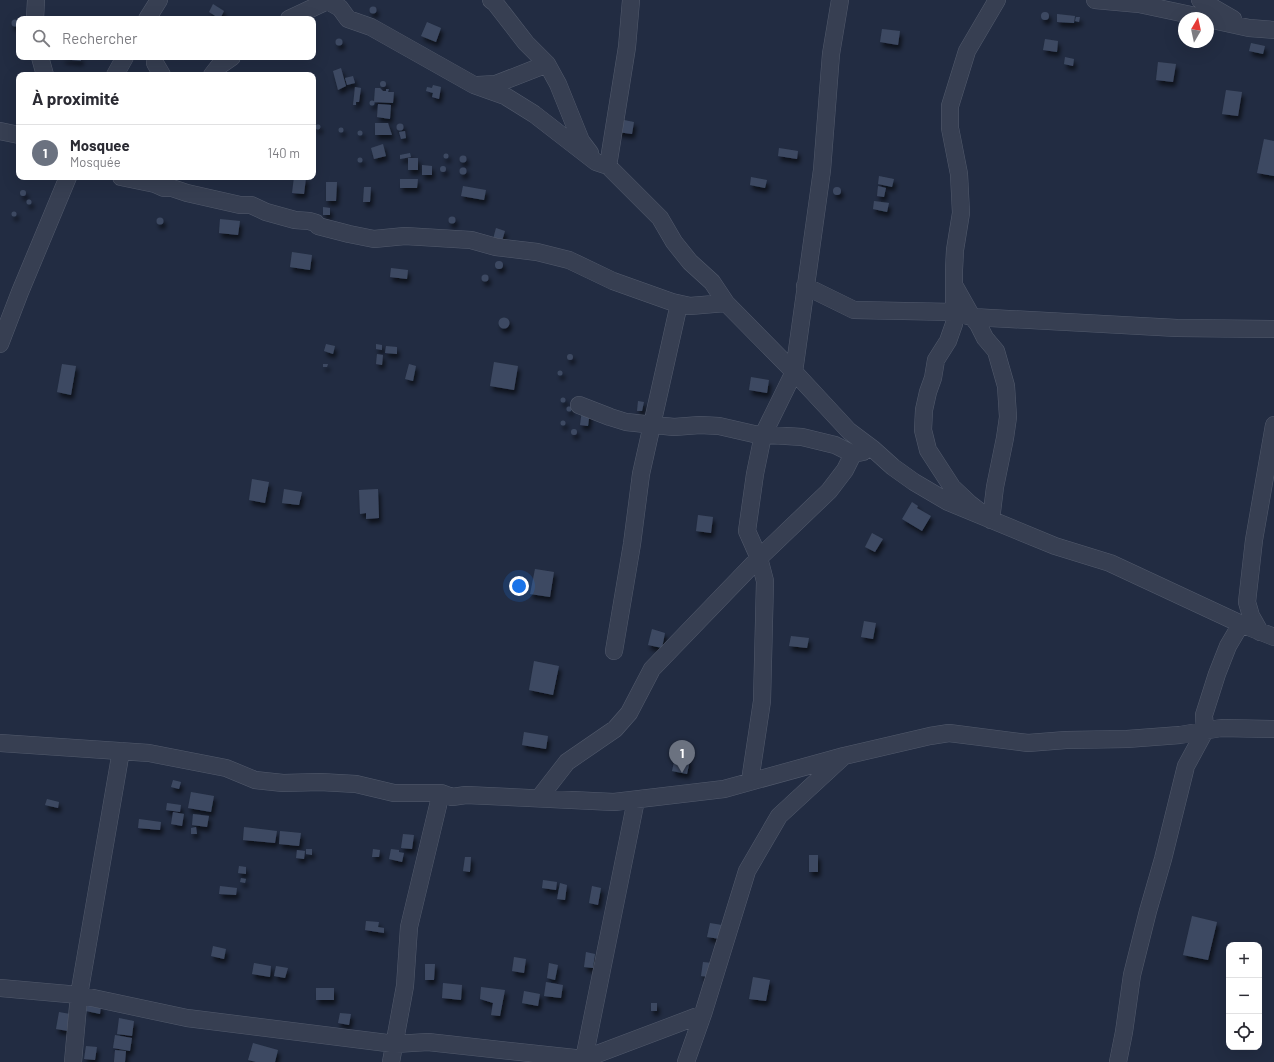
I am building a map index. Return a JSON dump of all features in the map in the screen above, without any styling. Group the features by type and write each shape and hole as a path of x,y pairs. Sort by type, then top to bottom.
{"street":[{"path":"34,16 36,0"},
{"path":"149,16 159,0"},
{"path":"295,16 327,0 340,8 348,19 372,27 474,85 505,96 534,114 602,164"},
{"path":"492,0 526,43 547,64 558,84 581,141 602,164 660,218 674,242 690,262 712,282 726,303 794,372 848,431 914,482 948,502 1055,546 1110,563 1241,624 1267,634"},
{"path":"602,164 627,47 631,0"},
{"path":"750,781 762,701 765,581 759,558 747,531 755,474 763,434 794,372 822,170 831,54 840,0"},
{"path":"991,520 970,504 952,487 928,450 923,430 924,410 933,378 936,360 948,341 954,324 955,250 961,213 959,174 950,128 950,106 968,51 997,0"},
{"path":"1095,0 1139,4 1178,12"},
{"path":"1200,0 1249,28"},
{"path":"1214,20 1249,28 1274,30"},
{"path":"41,60 44,72"},
{"path":"117,72 123,60"},
{"path":"214,72 219,66 228,60"},
{"path":"474,85 496,84 547,64"},
{"path":"0,131 16,128"},
{"path":"0,131 16,134"},
{"path":"0,344 67,180"},
{"path":"136,180 240,205 251,205 266,212 295,220 309,221 316,223 318,226 349,234 374,238 405,236 471,240 496,247 537,252 569,260 613,281 679,304 690,306 726,303"},
{"path":"954,285 985,338 996,351 1006,386 1008,417 995,487 991,520"},
{"path":"805,286 854,310 954,312 972,317 1177,328 1274,329"},
{"path":"0,305 20,292"},
{"path":"614,651 632,544 641,474 679,304"},
{"path":"579,404 626,422 674,427 700,425 719,426 743,432 802,436 835,446 853,454 873,449"},
{"path":"1267,634 1251,616 1247,602 1254,540 1274,425"},
{"path":"539,798 566,762 615,729 628,713 652,669 759,558 829,491 845,470 853,454"},
{"path":"1118,1062 1132,975 1186,766 1205,731 1204,714 1217,674 1228,646 1241,624"},
{"path":"0,744 149,753 226,768 255,780 283,783 320,782 356,784 394,793 441,793 452,797 466,795 614,802 724,789 844,756 949,733 1028,743 1066,740 1127,739 1180,735 1221,728 1274,729"},
{"path":"73,1062 79,995 121,751"},
{"path":"686,1062 703,1014 747,871 779,816 844,756"},
{"path":"391,1062 405,986 409,927 441,793"},
{"path":"584,1059 636,800"},
{"path":"0,988 79,995 188,1018 395,1044 428,1042 584,1059 703,1014"}],"building":[{"path":"213,4 224,11 222,16 215,16 209,12"},
{"path":"373,7 376,10 373,13 370,10"},
{"path":"1043,12 1047,12 1049,16 1047,20 1043,20 1041,18 1041,14"},
{"path":"1057,14 1075,16 1074,23 1057,22"},
{"path":"1076,17 1080,17 1079,22 1075,21"},
{"path":"15,20 16,26 15,26 12,23"},
{"path":"427,22 441,28 436,42 421,36"},
{"path":"882,29 900,31 898,45 880,42"},
{"path":"339,39 342,42 339,45 336,42"},
{"path":"1045,39 1058,41 1057,52 1043,50"},
{"path":"1251,43 1265,46 1263,54 1249,51"},
{"path":"1065,57 1074,59 1073,66 1064,64"},
{"path":"1158,62 1176,64 1173,82 1156,80"},
{"path":"341,68 346,86 338,90 333,71"},
{"path":"353,76 355,83 347,85 345,78"},
{"path":"383,81 386,84 383,87 380,84"},
{"path":"433,85 441,87 439,99 432,97 433,93 426,91 427,87 432,88"},
{"path":"355,87 361,88 359,102 356,102 356,105 353,105"},
{"path":"375,88 380,88 383,91 389,89 388,92 394,92 393,103 374,102"},
{"path":"1226,90 1242,92 1238,116 1222,114"},
{"path":"372,100 375,103 372,106 369,103"},
{"path":"378,104 391,105 390,119 377,117"},
{"path":"619,119 634,122 632,134 617,132"},
{"path":"375,123 388,123 392,135 375,135"},
{"path":"400,123 403,124 403,130 400,131 397,130 396,127 397,124"},
{"path":"316,125 320,125 320,129 316,129"},
{"path":"341,127 344,130 341,133 338,130"},
{"path":"360,130 363,133 360,136 357,133"},
{"path":"405,131 406,138 401,139 399,132"},
{"path":"1264,139 1274,141 1274,176 1257,173"},
{"path":"383,144 386,156 374,159 371,148"},
{"path":"779,148 798,151 797,159 778,156"},
{"path":"410,153 411,157 400,159 400,155"},
{"path":"446,153 449,156 446,159 443,156"},
{"path":"463,156 466,159 463,162 460,159"},
{"path":"360,157 363,160 360,163 357,160"},
{"path":"408,158 418,158 418,170 408,170"},
{"path":"422,165 432,166 432,175 422,175"},
{"path":"443,166 446,169 443,172 440,169"},
{"path":"463,167 466,168 466,174 463,175 460,174 459,171 460,168"},
{"path":"879,176 894,179 892,187 878,184"},
{"path":"751,177 767,180 765,188 750,185"},
{"path":"400,179 418,179 417,188 400,188"},
{"path":"294,180 306,180 304,194 292,193"},
{"path":"326,182 337,182 336,201 326,201"},
{"path":"463,186 486,190 484,200 461,196"},
{"path":"878,186 886,188 884,197 877,196"},
{"path":"364,187 371,187 370,202 363,202"},
{"path":"835,187 839,187 841,191 839,195 835,195 833,193 833,189"},
{"path":"23,190 26,193 23,196 20,193"},
{"path":"27,200 31,200 31,204 27,204"},
{"path":"874,201 889,203 887,212 873,209"},
{"path":"323,207 330,208 330,215 323,215"},
{"path":"14,211 17,214 14,217 11,214"},
{"path":"452,217 455,220 452,223 449,220"},
{"path":"160,218 163,221 160,224 157,221"},
{"path":"220,219 240,221 238,235 219,233"},
{"path":"496,228 505,231 502,241 493,239"},
{"path":"292,252 312,255 310,270 290,267"},
{"path":"497,261 501,261 503,265 501,269 497,269 495,267 495,263"},
{"path":"391,268 408,270 407,279 390,277"},
{"path":"485,275 488,278 485,281 482,278"},
{"path":"502,318 506,318 508,319 508,327 502,328 499,325 499,321"},
{"path":"326,344 335,346 333,354 324,351"},
{"path":"376,344 382,345 382,350 376,349"},
{"path":"386,346 397,347 397,354 385,353"},
{"path":"377,354 383,355 382,365 376,364"},
{"path":"570,354 573,357 570,360 567,357"},
{"path":"494,362 518,366 514,390 490,386"},
{"path":"62,364 76,366 71,395 57,392"},
{"path":"323,364 328,364 327,367 323,367"},
{"path":"409,364 416,366 413,381 405,379"},
{"path":"558,371 562,371 562,375 558,375"},
{"path":"751,377 769,380 767,393 749,390"},
{"path":"561,398 565,398 565,402 561,402"},
{"path":"638,401 644,402 642,411 637,411"},
{"path":"567,407 571,407 571,411 567,411"},
{"path":"582,410 590,411 588,426 580,425"},
{"path":"561,421 565,421 565,425 561,425"},
{"path":"574,429 577,432 574,435 571,432"},
{"path":"252,479 269,482 265,503 249,500"},
{"path":"284,489 302,492 299,505 282,503"},
{"path":"378,489 379,518 366,519 366,513 360,514 359,490"},
{"path":"912,502 918,506 917,508 931,516 922,531 902,519"},
{"path":"698,515 713,517 711,533 696,531"},
{"path":"872,533 883,539 875,552 865,547"},
{"path":"535,569 554,572 550,597 530,594"},
{"path":"864,621 876,623 873,639 861,637"},
{"path":"652,629 665,633 662,648 648,645"},
{"path":"791,636 809,638 807,648 789,646"},
{"path":"534,661 559,666 553,695 529,690"},
{"path":"524,732 548,736 546,749 522,745"},
{"path":"675,757 690,760 687,774 672,771"},
{"path":"173,780 181,782 179,789 171,787"},
{"path":"191,792 214,796 211,812 188,808"},
{"path":"47,799 59,802 58,808 45,805"},
{"path":"167,803 181,805 180,812 166,810"},
{"path":"173,812 184,814 182,826 171,824"},
{"path":"193,814 209,816 207,827 192,825"},
{"path":"139,819 161,822 160,830 138,828"},
{"path":"196,827 197,834 191,834 191,828"},
{"path":"244,827 277,831 275,843 243,840"},
{"path":"280,831 301,833 299,846 279,844"},
{"path":"403,834 414,835 412,849 401,848"},
{"path":"306,849 312,849 312,855 306,854"},
{"path":"373,849 380,850 379,857 372,857"},
{"path":"391,849 399,850 399,852 404,853 402,862 389,859"},
{"path":"297,850 305,851 304,859 296,858"},
{"path":"809,855 818,855 818,872 809,872"},
{"path":"465,857 471,857 470,872 463,871"},
{"path":"239,866 246,867 246,874 238,873"},
{"path":"241,878 246,879 245,883 240,882"},
{"path":"543,880 557,882 556,890 542,888"},
{"path":"560,883 567,885 565,900 557,899"},
{"path":"220,886 237,888 236,895 219,894"},
{"path":"592,886 601,888 598,905 589,903"},
{"path":"1192,916 1217,922 1208,960 1183,955"},
{"path":"366,921 379,922 378,927 384,928 384,933 365,930"},
{"path":"710,923 722,925 720,939 707,937"},
{"path":"213,946 226,949 224,959 211,956"},
{"path":"586,952 595,954 593,968 584,967"},
{"path":"514,957 526,959 524,973 512,971"},
{"path":"703,962 712,963 710,977 701,976"},
{"path":"254,963 271,966 270,977 252,974"},
{"path":"549,963 558,965 555,980 547,978"},
{"path":"425,964 435,964 434,980 425,980"},
{"path":"276,966 288,968 285,978 274,976"},
{"path":"753,977 770,980 766,1001 749,999"},
{"path":"546,982 563,985 561,998 544,996"},
{"path":"443,983 462,985 461,1000 442,998"},
{"path":"481,987 505,990 500,1016 491,1015 493,1003 480,999"},
{"path":"316,988 334,988 334,1000 316,1000"},
{"path":"524,991 540,994 538,1006 522,1003"},
{"path":"651,1003 657,1003 657,1011 651,1011"},
{"path":"87,1004 101,1006 100,1014 86,1011"},
{"path":"59,1012 70,1014 68,1031 56,1029"},
{"path":"340,1013 351,1014 349,1025 338,1023"},
{"path":"119,1018 134,1021 132,1036 117,1034"},
{"path":"115,1035 132,1038 130,1051 113,1048"},
{"path":"253,1043 278,1050 275,1062 256,1062 248,1060"},
{"path":"86,1046 97,1047 95,1060 84,1059"},
{"path":"115,1050 126,1051 125,1062 114,1062"}],"place":[{"name":"Mosquee","path":"682,773"}]}
